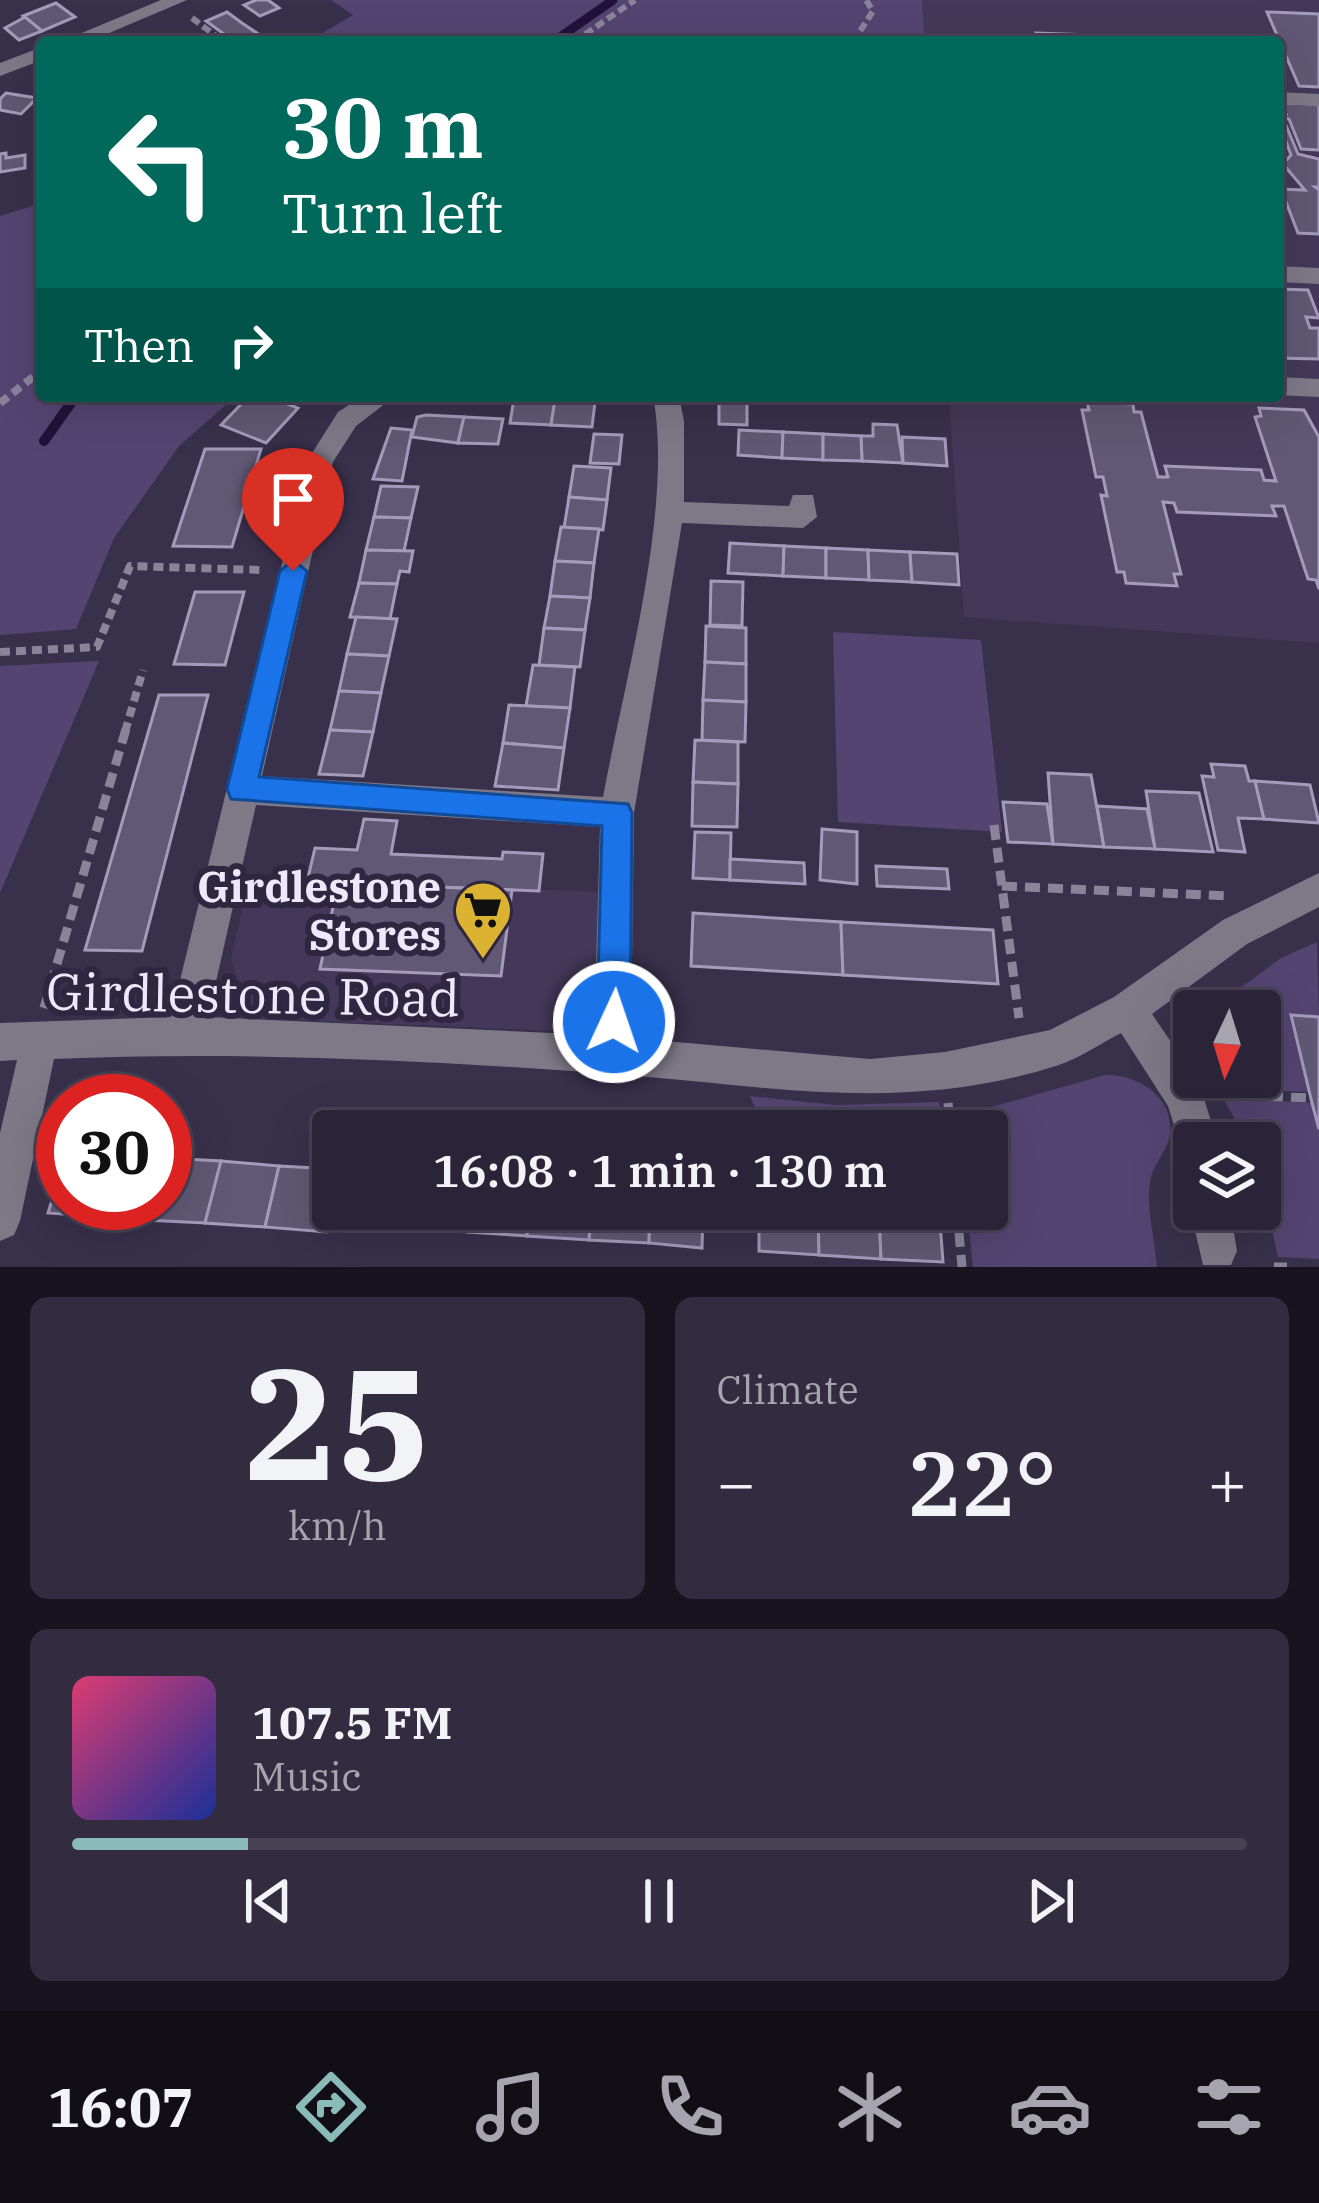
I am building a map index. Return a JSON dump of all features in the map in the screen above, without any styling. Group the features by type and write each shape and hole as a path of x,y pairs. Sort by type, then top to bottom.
{"street":[{"path":"84,36 165,2"},
{"path":"0,70 36,55"},
{"path":"1284,98 1319,100"},
{"path":"1284,274 1319,276"},
{"path":"1284,386 1319,388"},
{"path":"185,1036 325,448 347,419 373,402"},
{"path":"612,1054 617,813 670,512 667,402"},
{"path":"670,512 803,517 803,502"},
{"path":"242,789 617,813"},
{"name":"Girdlestone Road","path":"0,1042 42,1024 185,1036 612,1054 870,1078 945,1071 1054,1048 1127,1010 1235,932 1319,889"},
{"path":"1127,1010 1185,1097 1192,1122"},
{"path":"0,1221 42,1024"},
{"path":"1214,1230 1217,1251"}],"path":[{"path":"583,36 635,0"},
{"path":"857,36 873,11 866,0"},
{"path":"165,2 215,36"},
{"path":"0,403 36,375"},
{"path":"0,652 97,647 130,566 293,571"},
{"path":"42,1024 143,670"},
{"path":"994,825 1024,1055"},
{"path":"1002,886 1231,897"},
{"path":"1281,1097 1311,1098"},
{"path":"959,1230 962,1267"},
{"path":"1274,1267 1287,1267"}],"shaded area":[{"path":"331,0 922,0 925,36 317,36 353,15"},
{"path":"922,0 1319,0 1319,643 964,617 949,402 1284,402 1284,36 925,36"},
{"path":"36,205 36,402 229,402 179,446 114,538 76,629 0,635 0,216"},
{"path":"833,632 981,640 1002,832 838,822"},
{"path":"99,661 0,893 0,666"},
{"path":"249,878 602,892 599,974 557,1031 250,1018 231,959"},
{"path":"1317,942 1319,1017 1291,1016 1310,1092 1281,1091 1281,990 1238,990 1281,958"},
{"path":"1105,1075 1131,1079 1153,1092 1168,1112 1170,1125 1149,1192 1157,1267 973,1267 969,1230 1008,1230 1008,1110 981,1110"},
{"path":"750,1096 836,1105 939,1102 941,1110 756,1110"},
{"path":"1223,1098 1312,1103 1319,1129 1319,1259 1278,1257 1272,1230 1281,1230 1281,1122 1236,1122"}],"building":[{"path":"268,0 279,8 260,16 244,5"},
{"path":"56,3 75,17 42,31 23,16"},
{"path":"227,12 257,33 227,36 206,21"},
{"path":"1267,12 1319,14 1319,87 1299,86 1284,51 1284,36 1277,36"},
{"path":"25,17 42,31 19,40 5,28"},
{"path":"1036,33 1120,36 1037,36"},
{"path":"6,93 36,98 21,114 0,110 0,99"},
{"path":"1284,103 1319,104 1319,150 1301,149"},
{"path":"1284,120 1298,154 1319,159 1319,187 1315,187 1319,190 1319,234 1298,233 1284,197 1284,189 1305,190 1284,165 1291,155"},
{"path":"6,153 6,158 25,155 25,168 0,172 0,154"},
{"path":"1284,289 1308,290 1319,318 1306,317 1310,328 1319,328 1319,359 1284,358"},
{"path":"243,402 282,402 298,408 266,443 221,425"},
{"path":"513,402 555,402 551,425 510,423"},
{"path":"555,402 595,402 592,427 551,425"},
{"path":"719,402 747,402 747,425 719,424"},
{"path":"1087,402 1133,404 1134,412 1141,412 1158,477 1168,477 1165,466 1261,470 1264,480 1276,481 1255,417 1261,416 1259,408 1304,410 1319,437 1319,589 1316,580 1308,579 1284,506 1272,506 1276,516 1177,512 1174,503 1163,502 1181,574 1174,574 1177,586 1126,583 1124,572 1117,572 1101,495 1107,496 1103,477 1096,477 1082,410 1089,410"},
{"path":"417,417 464,417 458,443 412,437"},
{"path":"464,417 503,419 498,444 458,443"},
{"path":"873,424 897,425 903,463 862,461 861,436 873,436"},
{"path":"391,428 412,430 402,481 373,479"},
{"path":"739,430 783,432 782,458 738,455"},
{"path":"783,432 823,434 823,460 782,458"},
{"path":"594,434 622,435 619,464 590,463"},
{"path":"823,434 861,436 862,461 823,460"},
{"path":"902,437 945,439 947,466 903,463"},
{"path":"205,449 261,449 232,547 173,546"},
{"path":"574,466 611,468 607,500 569,497"},
{"path":"381,486 418,487 411,518 374,517"},
{"path":"569,497 607,500 603,530 564,528"},
{"path":"374,517 411,518 404,551 366,550"},
{"path":"561,527 599,529 594,563 555,561"},
{"path":"730,543 784,546 783,576 728,573"},
{"path":"784,546 826,548 826,578 783,576"},
{"path":"826,548 868,550 869,580 826,578"},
{"path":"366,550 413,551 409,572 400,571 397,584 359,583"},
{"path":"868,550 910,552 912,582 869,580"},
{"path":"910,552 957,554 959,585 912,582"},
{"path":"555,561 594,563 590,598 550,596"},
{"path":"711,581 743,582 742,626 710,625"},
{"path":"359,583 397,584 390,619 350,617"},
{"path":"195,592 244,592 225,665 174,664"},
{"path":"550,596 590,598 585,630 544,628"},
{"path":"356,617 397,619 389,656 347,654"},
{"path":"706,626 746,628 746,664 705,662"},
{"path":"544,628 585,630 580,667 539,665"},
{"path":"347,654 389,656 381,693 339,691"},
{"path":"705,662 746,664 746,702 703,700"},
{"path":"533,665 575,667 570,708 526,706"},
{"path":"339,691 381,693 373,732 330,730"},
{"path":"159,695 208,695 142,951 85,950"},
{"path":"703,700 746,702 745,742 702,740"},
{"path":"509,705 570,708 564,748 503,743"},
{"path":"330,730 373,732 363,776 319,774"},
{"path":"695,740 738,742 738,784 693,782"},
{"path":"503,743 564,748 558,790 495,786"},
{"path":"1211,764 1245,766 1249,781 1255,781 1264,819 1238,818 1245,852 1218,850 1202,776 1214,777"},
{"path":"1048,773 1091,775 1104,847 1053,844"},
{"path":"1255,781 1310,785 1319,823 1264,819"},
{"path":"693,782 738,784 737,827 692,826"},
{"path":"1146,791 1199,793 1213,852 1155,849"},
{"path":"1003,802 1047,804 1053,844 1008,842"},
{"path":"1097,806 1147,809 1155,849 1104,847"},
{"path":"364,819 397,821 391,854 502,859 503,852 543,854 539,891 307,882 315,848 357,850"},
{"path":"822,829 857,832 857,884 820,880"},
{"path":"695,832 731,833 730,880 693,878"},
{"path":"730,859 804,863 805,884 730,880"},
{"path":"876,866 947,869 949,889 877,886"},
{"path":"338,883 512,890 501,976 320,969"},
{"path":"693,913 841,922 843,975 691,966"},
{"path":"841,922 993,930 998,984 843,975"},
{"path":"1291,1015 1319,1017 1319,1129 1312,1103"},
{"path":"192,1159 221,1161 205,1223 192,1222"},
{"path":"221,1161 279,1166 265,1227 205,1223"},
{"path":"279,1166 312,1168 312,1230 326,1232 265,1227"},
{"path":"469,1230 528,1230 527,1236"},
{"path":"528,1230 590,1230 589,1240 527,1236"},
{"path":"590,1230 649,1230 649,1243 589,1240"},
{"path":"649,1230 702,1230 702,1248 649,1243"},
{"path":"759,1230 818,1230 819,1255 759,1251"},
{"path":"818,1230 880,1230 881,1259 819,1255"},
{"path":"880,1230 941,1230 943,1262 881,1259"}],"waterway":[{"path":"562,36 613,0"},
{"path":"44,441 72,402"}],"place":[{"name":"Girdlestone Stores","path":"483,961"}],"route":[{"path":"293,571 242,789 617,813 614,1022"}]}
